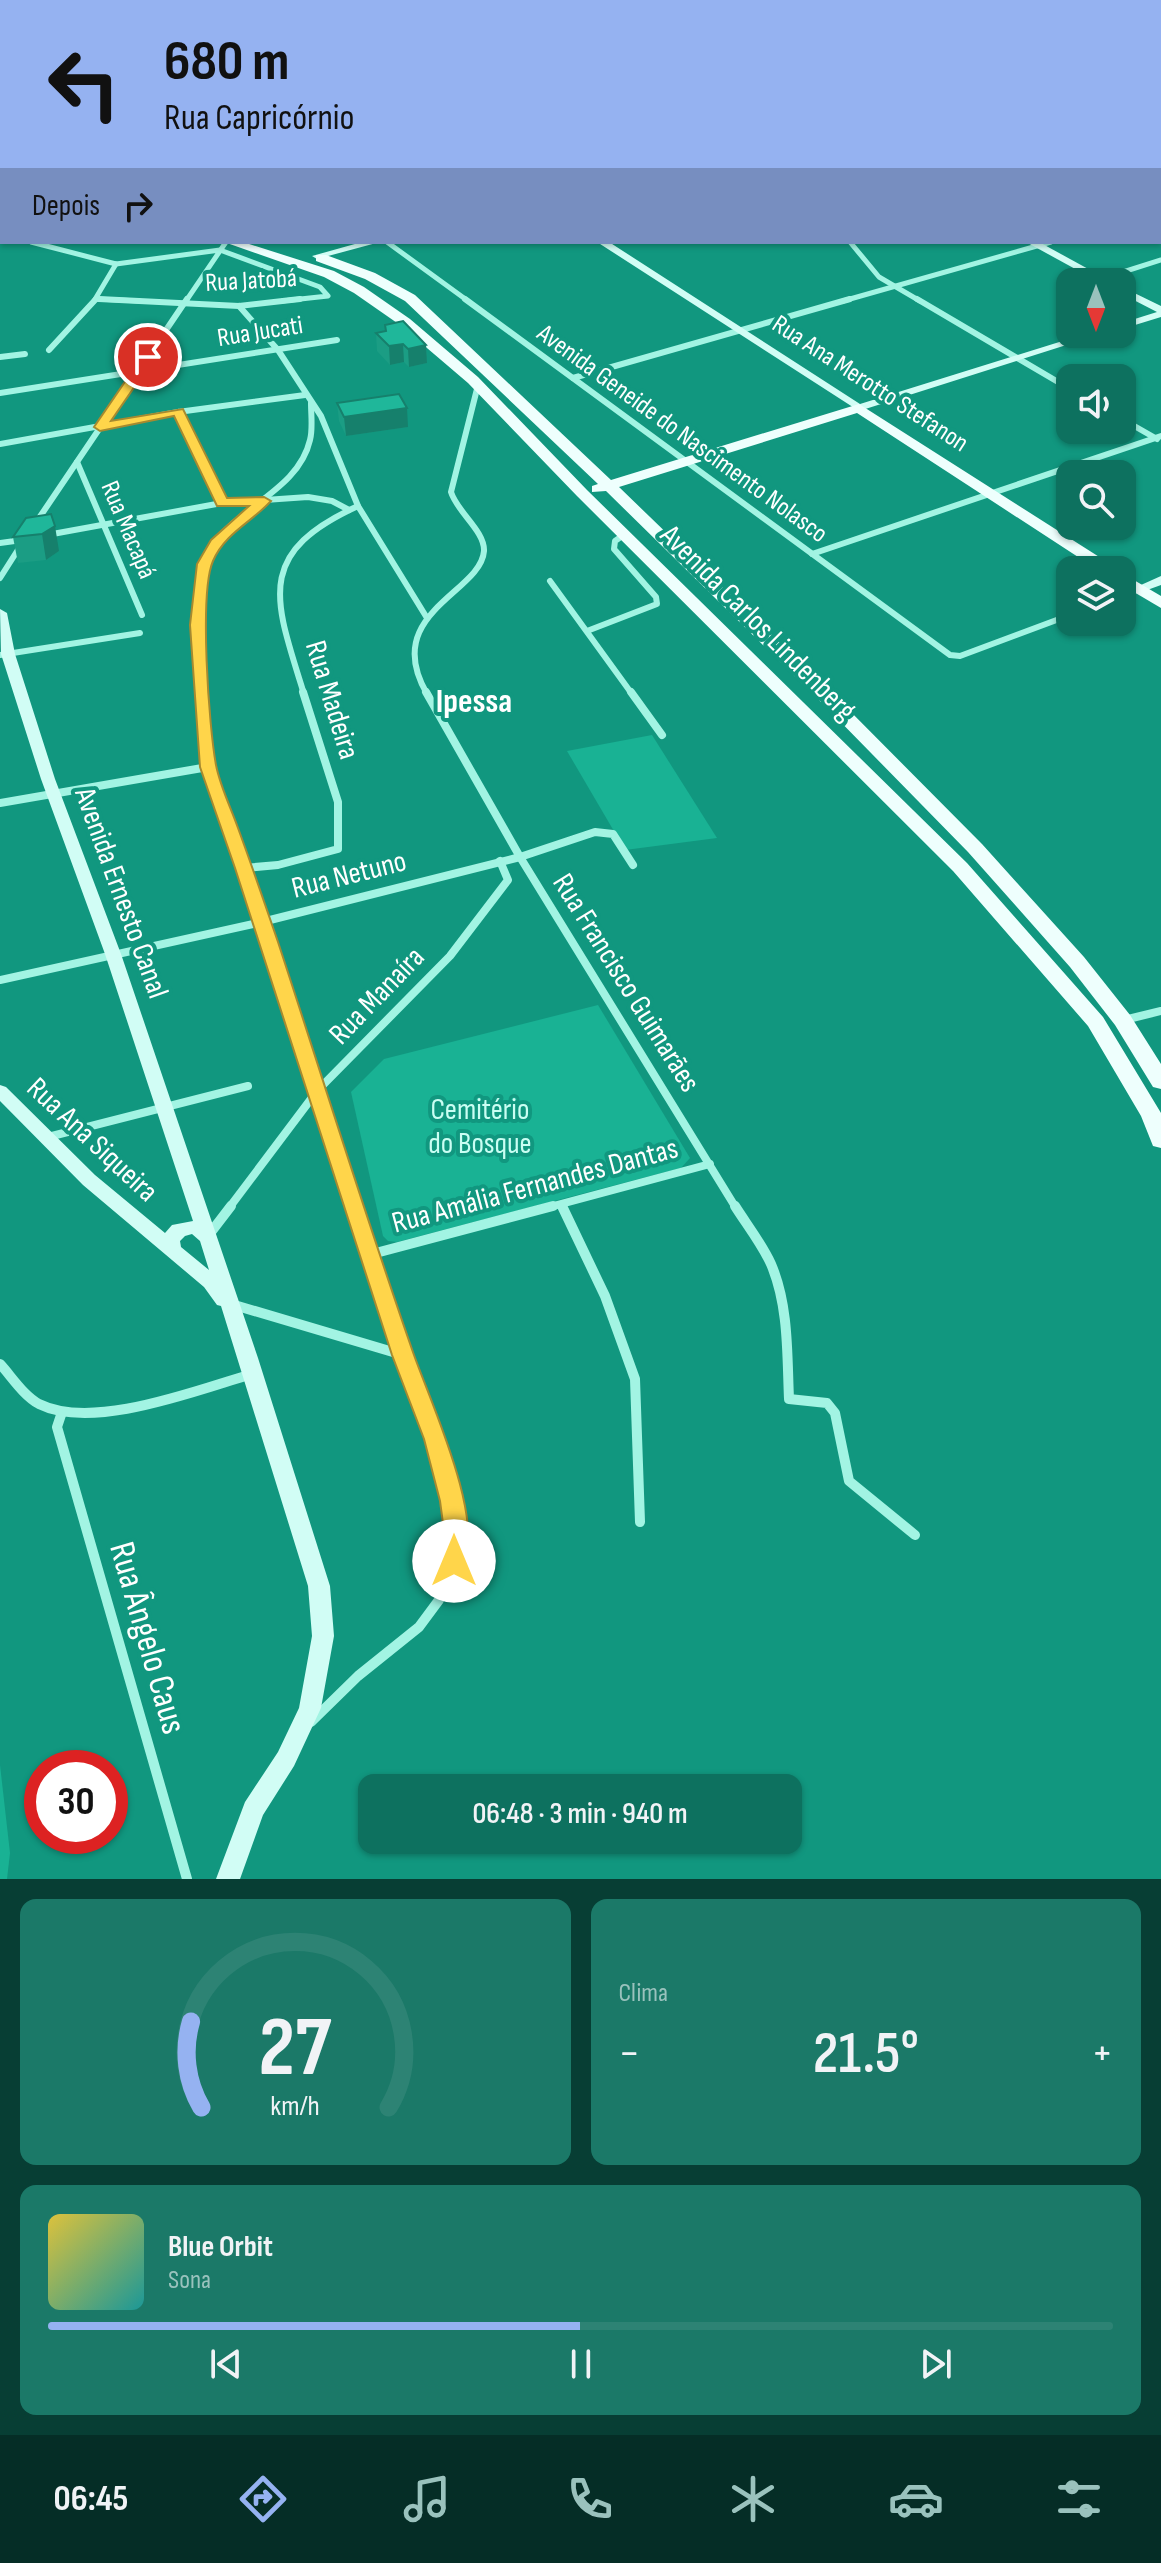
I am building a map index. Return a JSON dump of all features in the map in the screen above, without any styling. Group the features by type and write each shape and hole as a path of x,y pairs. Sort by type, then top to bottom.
{"main road":[{"name":"Avenida Carlos Lindenberg","path":"275,244 370,276 410,298 497,377 829,700 975,848 1077,962 1123,1020 1161,1082"},
{"name":"Avenida Carlos Lindenberg","path":"225,245 319,270 359,290 405,322 478,385 582,493 937,843 1096,1022 1152,1116 1161,1140"},
{"path":"582,493 859,408"},
{"name":"Rua Ana Merotto Stefanon","path":"859,408 1087,556"},
{"path":"1136,587 1161,603"}],"street":[{"path":"39,244 116,264 96,299 49,350"},
{"path":"317,256 367,244"},
{"name":"Avenida Geneide do Nascimento Nolasco","path":"390,244 955,657 1056,620"},
{"name":"Rua Ana Merotto Stefanon","path":"605,244 859,408"},
{"path":"851,244 873,273 893,287 1056,381"},
{"path":"573,378 1034,244 1081,268"},
{"path":"33,527 225,245"},
{"name":"Rua Jatobá","path":"96,299 239,306 328,296 320,287 225,245 116,264"},
{"path":"1136,269 1161,260"},
{"path":"1136,298 1161,312"},
{"path":"239,306 278,350 321,416 358,506 427,618 440,601 480,564 485,553 482,543 454,504 451,492 478,385"},
{"path":"1136,321 1161,312"},
{"name":"Rua Jucati","path":"0,393 337,340"},
{"path":"859,408 1056,347"},
{"path":"0,357 25,354"},
{"path":"44,373 47,386"},
{"path":"0,444 178,412 305,395"},
{"path":"301,1732 358,1676 419,1627 439,1600 454,1561 456,1531 452,1501 435,1439 403,1355 262,922 208,767 198,625 204,564 216,543 234,524 264,501 299,465 306,453 311,403"},
{"path":"178,412 222,503"},
{"path":"1136,427 1159,439"},
{"path":"812,554 1159,439"},
{"name":"Rua Macapá","path":"77,462 142,615"},
{"path":"0,543 222,503 308,497 332,501 349,510"},
{"name":"Rua Madeira","path":"244,868 312,858 338,849 342,835 339,808 292,659 278,589 282,567 293,551 314,532 358,506"},
{"path":"587,631 657,604 656,597 614,549 615,541 625,533"},
{"path":"0,578 25,539"},
{"path":"1136,590 1161,580"},
{"path":"550,581 662,735"},
{"name":"Avenida Ernesto Canal","path":"0,613 4,655 113,954 253,1374 319,1586 323,1636 321,1661 301,1732 253,1810 228,1879"},
{"name":"Rua Francisco Guimarães","path":"427,618 416,650 421,684 520,857 770,1262 780,1285 784,1310 789,1399 827,1403 835,1413 849,1481 915,1535"},
{"path":"4,655 140,633"},
{"path":"0,803 208,767"},
{"name":"Rua Netuno","path":"0,980 262,922 520,857 595,832 613,834 633,865"},
{"name":"Rua Manaíra","path":"207,1237 317,1091 450,956 508,880 500,861"},
{"path":"1123,1020 1161,1011"},
{"path":"47,1138 248,1086"},
{"name":"Rua Ana Siqueira","path":"0,1091 146,1228 177,1237"},
{"name":"Rua Amália Fernandes Dantas","path":"372,1254 710,1164"},
{"path":"177,1237 198,1228 207,1237 206,1245 198,1252 182,1255 177,1237 192,1214 192,1191"},
{"path":"562,1205 605,1296 635,1379 640,1522"},
{"name":"Avenida Ernesto Canal","path":"177,1237 228,1303"},
{"path":"228,1303 403,1355"},
{"path":"0,1364 40,1404 62,1412 115,1409 253,1374"},
{"name":"Rua Ângelo Caus","path":"62,1412 57,1427 187,1879"}],"green space":[{"path":"652,735 717,838 625,850 567,751"},
{"name":"Cemitério do Bosque","path":"598,1005 690,1158 681,1168 397,1242 388,1241 383,1236 351,1092 384,1059"},
{"path":"0,1765 10,1853 7,1879 0,1879"}],"building":[{"path":"403,321 426,345 408,349 403,344 389,346 376,333 386,331 385,325"},
{"path":"399,394 407,408 344,417 337,403"},
{"path":"51,514 55,526 42,534 13,537 26,518"}],"district":[{"name":"Ipessa","path":"474,701"}],"route":[{"path":"148,357 100,427 178,412 222,503 264,501 234,524 216,543 204,564 198,625 208,767 403,1355 435,1439 452,1501 456,1531 454,1561"}]}
